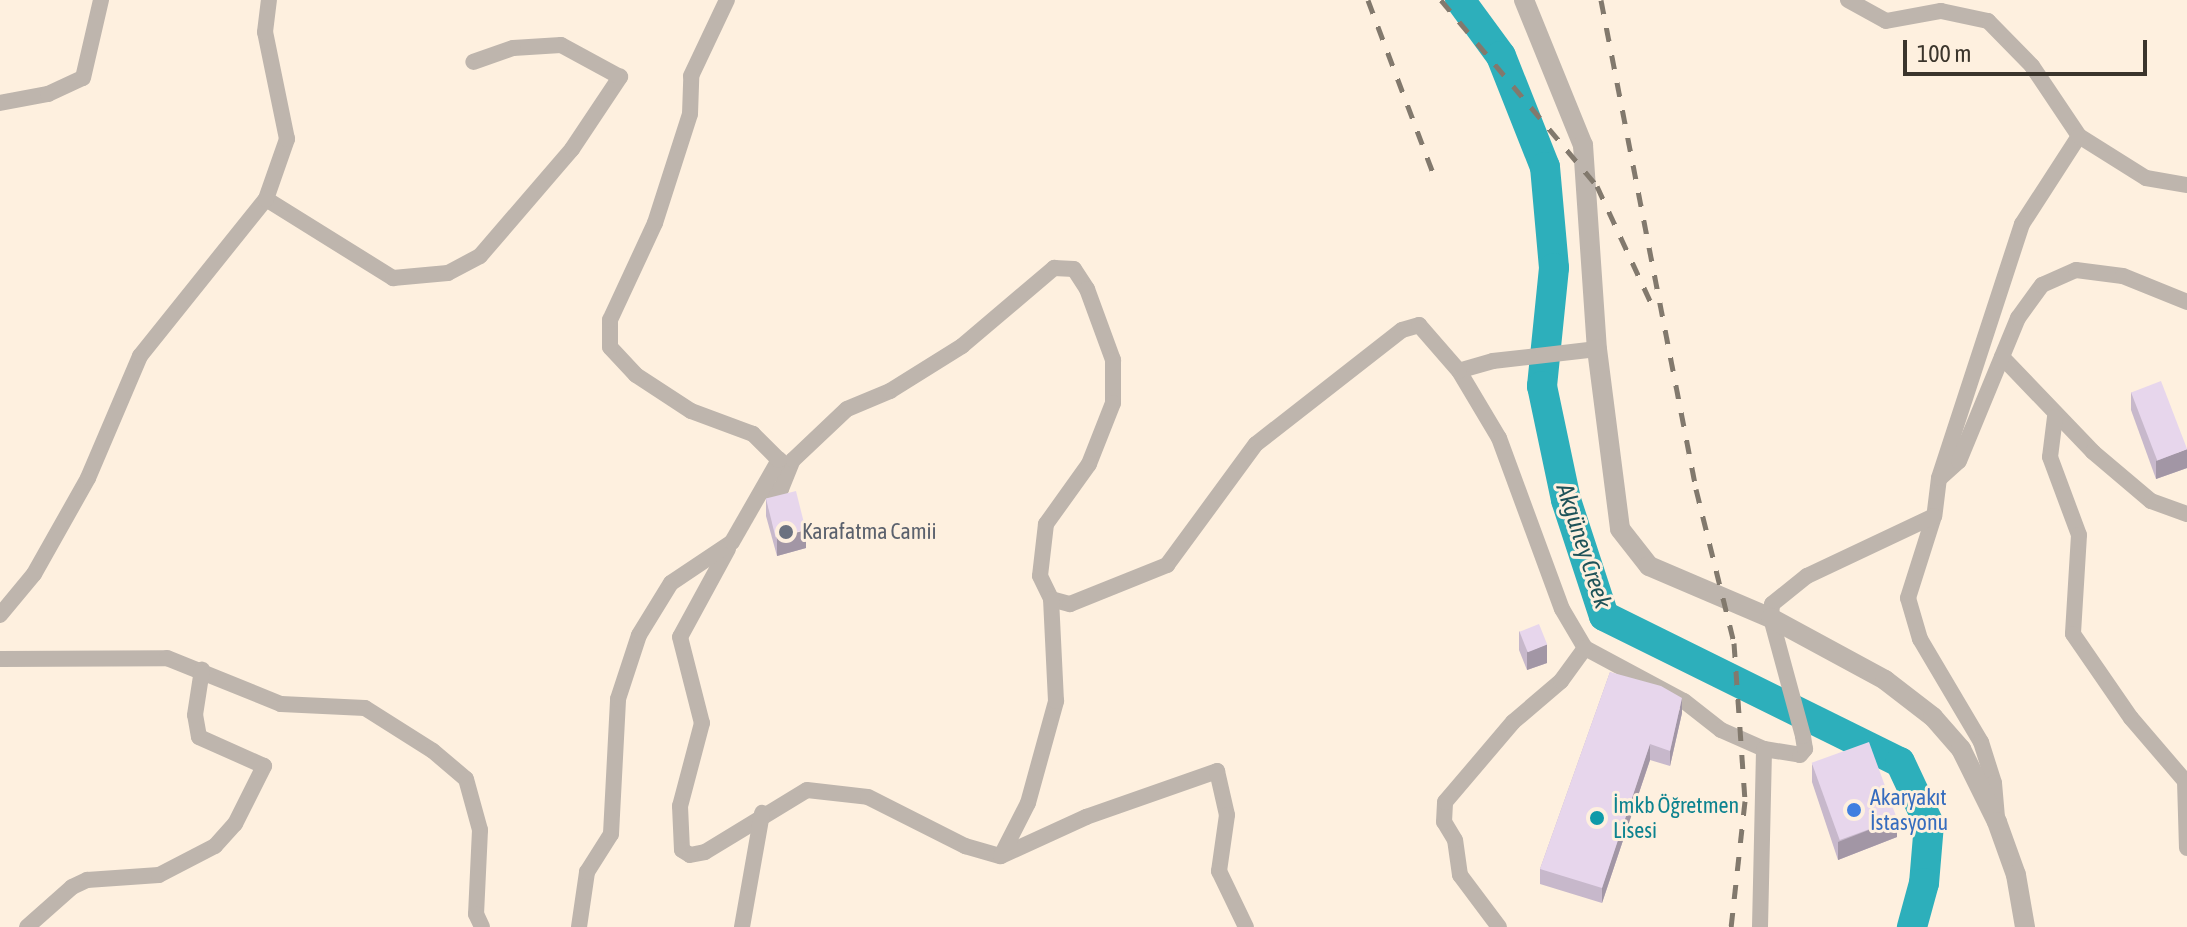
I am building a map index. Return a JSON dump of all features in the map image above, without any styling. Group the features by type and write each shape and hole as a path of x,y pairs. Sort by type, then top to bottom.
{"street":[{"path":"0,103 59,90 83,78 101,0"},
{"path":"0,615 34,574 88,478 140,356 266,199 287,139 267,45 269,0"},
{"path":"727,0 691,76 690,114 655,223 610,320 610,347 636,375 691,411 753,434 779,460 765,491 732,542 680,637 702,723 680,806 682,850 690,855 705,852 762,813 807,790 868,797 965,846 1001,856 1086,817 1217,771 1227,815 1219,871 1246,927"},
{"path":"1524,0 1583,145 1597,349 1620,529 1649,566 1771,618 1885,680 1933,717 1961,749 1997,822 2016,875 2025,927"},
{"path":"1848,0 1886,21 1941,11 1988,21 2032,66 2079,136 2146,178 2187,185"},
{"path":"266,199 393,278 448,273 480,256 572,149 620,77 561,45 513,48 473,62"},
{"path":"1997,822 1994,783 1981,742 1920,639 1908,598 1934,516 1939,478 2022,224 2079,136"},
{"path":"765,491 781,489 793,460 847,409 890,391 962,346 1054,268 1074,269 1087,289 1113,360 1113,403 1089,464 1046,524 1040,576 1051,599 1056,701 1028,803 1001,856"},
{"path":"1939,478 1959,461 2018,318 2042,285 2076,270 2123,276 2187,302"},
{"path":"1051,599 1070,604 1167,565 1256,444 1402,330 1419,325 1459,371 1499,438 1562,609 1585,648 1684,701 1721,730 1764,749 1800,755 1805,749 1771,618 1772,604 1807,576 1934,516"},
{"path":"1459,371 1525,357 1597,349"},
{"path":"2002,357 2055,417 2151,501 2187,514"},
{"path":"2055,417 2050,457 2079,535 2073,634 2131,718 2185,781 2187,848"},
{"path":"579,927 587,872 611,834 618,699 639,635 671,583 732,542"},
{"path":"1499,927 1460,875 1455,840 1444,822 1445,802 1513,722 1561,681 1585,648"},
{"path":"0,659 167,658 281,704 365,708 433,751 466,779 480,830 476,914 482,927"},
{"path":"27,927 72,887 87,880 159,875 215,846 235,824 264,766 199,737 195,715 202,670"},
{"path":"1760,927 1764,749"},
{"path":"742,927 762,813"}],"building":[{"path":"2161,381 2187,449 2157,461 2131,392"},
{"path":"796,491 806,530 776,537 766,498"},
{"path":"1539,624 1547,644 1528,652 1520,632"},
{"path":"1610,672 1661,686 1682,698 1670,751 1650,744 1602,888 1540,869"},
{"name":"Akaryakıt İstasyonu","path":"1869,742 1897,819 1840,840 1812,763"}],"waterway":[{"name":"Akgüney Creek","path":"1460,0 1501,56 1545,167 1554,268 1542,386 1566,500 1604,616 1900,762 1929,824 1924,883 1912,927"}],"railway":[{"path":"1368,0 1434,176"},
{"path":"1441,0 1597,186 1652,305"},
{"path":"1601,0 1696,489 1734,643 1745,801 1731,927"}],"place":[{"name":"Karafatma Camii","path":"786,532"},
{"name":"Akaryakıt İstasyonu","path":"1854,810"},
{"name":"İmkb Öğretmen Lisesi","path":"1597,818"}]}
